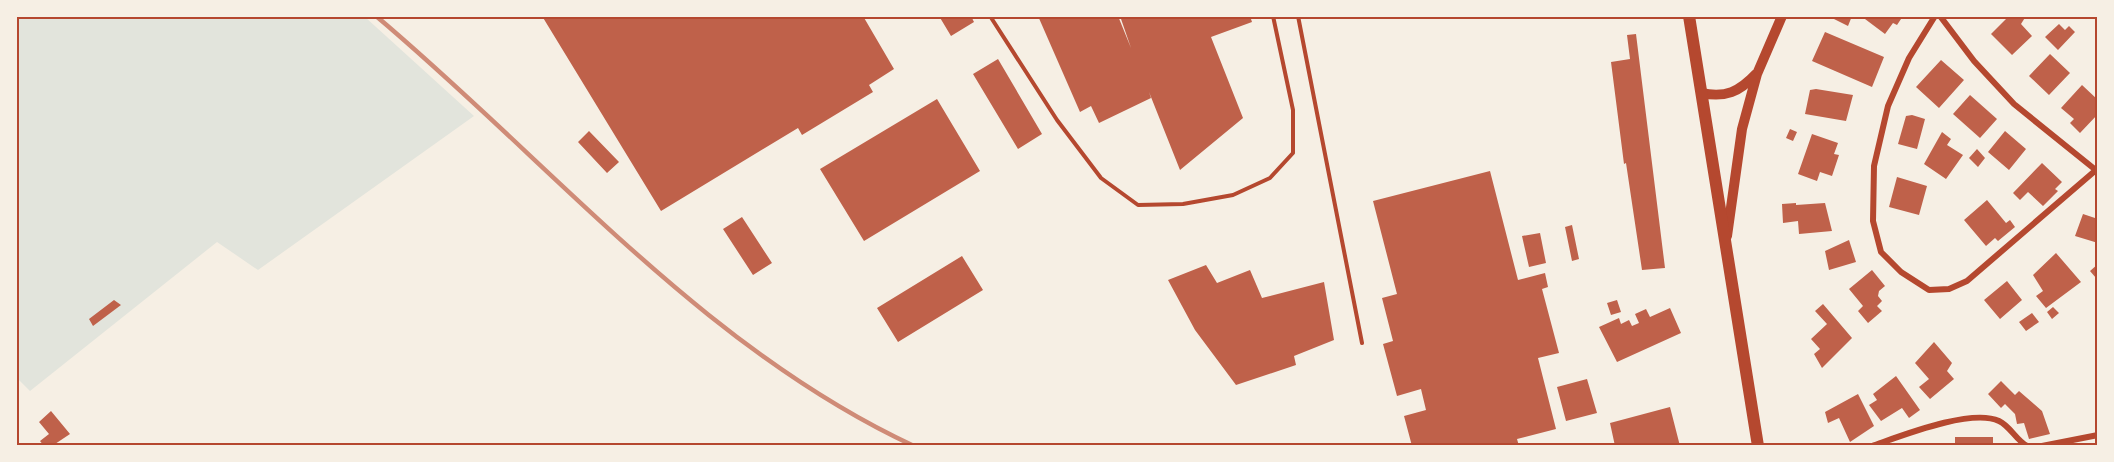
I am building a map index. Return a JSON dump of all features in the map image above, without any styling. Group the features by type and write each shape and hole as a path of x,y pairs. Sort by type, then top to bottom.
{"main road":[{"path":"1689,16 1758,446"},
{"path":"1726,239 1742,129 1756,74 1782,16"},
{"path":"1701,93 1716,96 1730,95 1742,89 1756,74"}],"street":[{"path":"1935,16 1909,58 1888,106 1874,166 1872,195 1875,231 1881,252 1901,272 1929,290 1949,289 1967,281 2097,170 2014,104 1974,61 1940,16"},
{"path":"1872,446 1944,422 1992,419 2002,423 2027,446"},
{"path":"2042,446 2097,435"}],"lane":[{"path":"990,16 1057,120 1101,178 1138,205 1183,204 1233,195 1270,178 1293,153 1293,110 1273,16"},
{"path":"1298,16 1362,343"}],"shaded area":[{"path":"16,17 365,17 474,116 258,270 217,242 30,391 16,377"}],"building":[{"path":"542,16 863,16 894,69 869,85 873,92 802,135 798,128 661,211"},
{"path":"939,16 971,16 974,22 951,36"},
{"path":"1038,16 1118,16 1131,48 1120,16 1250,16 1252,22 1211,37 1243,118 1180,170 1149,92 1151,98 1099,123 1091,106 1080,112"},
{"path":"1828,16 1852,16 1848,26"},
{"path":"1861,16 1903,16 1897,25 1893,23 1885,34"},
{"path":"2009,16 2026,16 2021,24 2032,36 2012,55 1991,34"},
{"path":"2059,24 2065,30 2069,26 2075,32 2058,50 2045,37"},
{"path":"1825,32 1884,57 1872,87 1812,61"},
{"path":"1636,34 1665,268 1642,270 1626,163 1624,164 1611,62 1630,59 1627,35"},
{"path":"2050,54 2070,73 2049,95 2029,76"},
{"path":"998,59 1042,134 1018,149 973,74"},
{"path":"1941,60 1964,80 1939,108 1916,87"},
{"path":"2082,85 2098,100 2098,114 2080,133 2070,123 2074,119 2061,108"},
{"path":"1810,90 1853,95 1846,121 1805,114"},
{"path":"1970,95 1997,119 1980,138 1953,114"},
{"path":"937,99 980,171 864,241 820,169"},
{"path":"1912,115 1925,119 1917,149 1898,144 1906,116"},
{"path":"1790,129 1797,132 1793,141 1786,138"},
{"path":"589,131 619,162 607,173 578,142"},
{"path":"2005,131 2026,149 2009,170 1988,152"},
{"path":"1942,132 1951,139 1947,145 1963,155 1946,179 1924,164"},
{"path":"1812,134 1838,143 1834,154 1839,155 1832,176 1820,172 1817,181 1798,174"},
{"path":"1977,149 1985,158 1978,167 1969,158"},
{"path":"2042,163 2062,182 2055,189 2058,191 2043,206 2028,192 2020,200 2013,193"},
{"path":"1490,171 1518,280 1545,273 1548,287 1542,289 1559,353 1538,358 1556,429 1517,439 1519,446 1412,446 1404,416 1426,410 1421,389 1397,396 1383,344 1393,341 1382,298 1397,294 1373,201"},
{"path":"1897,177 1927,186 1919,215 1889,207"},
{"path":"1987,200 2006,223 2010,220 2015,227 1998,241 1995,238 1986,246 1964,220"},
{"path":"1796,203 1796,205 1825,203 1832,231 1799,234 1798,221 1783,223 1782,204"},
{"path":"2083,214 2098,219 2098,243 2075,236"},
{"path":"742,217 772,263 753,275 723,229"},
{"path":"1572,225 1579,259 1572,261 1565,227"},
{"path":"1540,233 1546,263 1529,267 1522,236"},
{"path":"1849,240 1856,262 1829,270 1825,251"},
{"path":"2056,253 2081,282 2046,308 2036,296 2043,291 2033,275"},
{"path":"962,256 983,290 898,342 877,308"},
{"path":"2098,264 2098,277 2096,278 2090,271"},
{"path":"1206,265 1217,283 1250,270 1262,298 1324,282 1334,340 1294,356 1296,365 1236,385 1195,330 1168,280"},
{"path":"1872,270 1885,286 1879,291 1878,296 1882,301 1877,306 1882,311 1868,323 1858,311 1863,306 1849,289"},
{"path":"2007,281 2022,300 2000,319 1984,300"},
{"path":"114,300 121,305 93,326 89,319"},
{"path":"1617,300 1621,312 1611,315 1607,303"},
{"path":"1823,304 1852,338 1822,368 1814,354 1820,349 1811,339 1827,324 1815,311"},
{"path":"2053,307 2059,313 2052,319 2047,312"},
{"path":"1670,308 1681,333 1617,362 1599,327 1619,318 1621,324 1629,320 1632,326 1639,323 1635,314 1646,309 1650,317"},
{"path":"2032,313 2039,322 2026,331 2019,322"},
{"path":"1934,342 1952,363 1947,371 1954,379 1930,399 1919,387 1929,379 1915,363"},
{"path":"1896,376 1920,410 1909,418 1902,408 1881,421 1869,405 1877,400 1873,394"},
{"path":"1587,379 1597,413 1566,421 1557,387"},
{"path":"2001,381 2015,395 2019,391 2042,411 2050,434 2029,439 2024,423 2017,424 2015,414 2005,404 2001,408 1988,394"},
{"path":"1858,394 1874,426 1850,442 1839,418 1828,423 1825,412"},
{"path":"1670,407 1680,446 1615,446 1610,423"},
{"path":"51,411 70,434 52,446 44,446 40,441 49,434 39,422"},
{"path":"1955,437 1993,437 1993,446 1955,446"}],"railway":[{"path":"376,16 441,73 567,191 697,306 766,358 837,405 914,446"}]}
